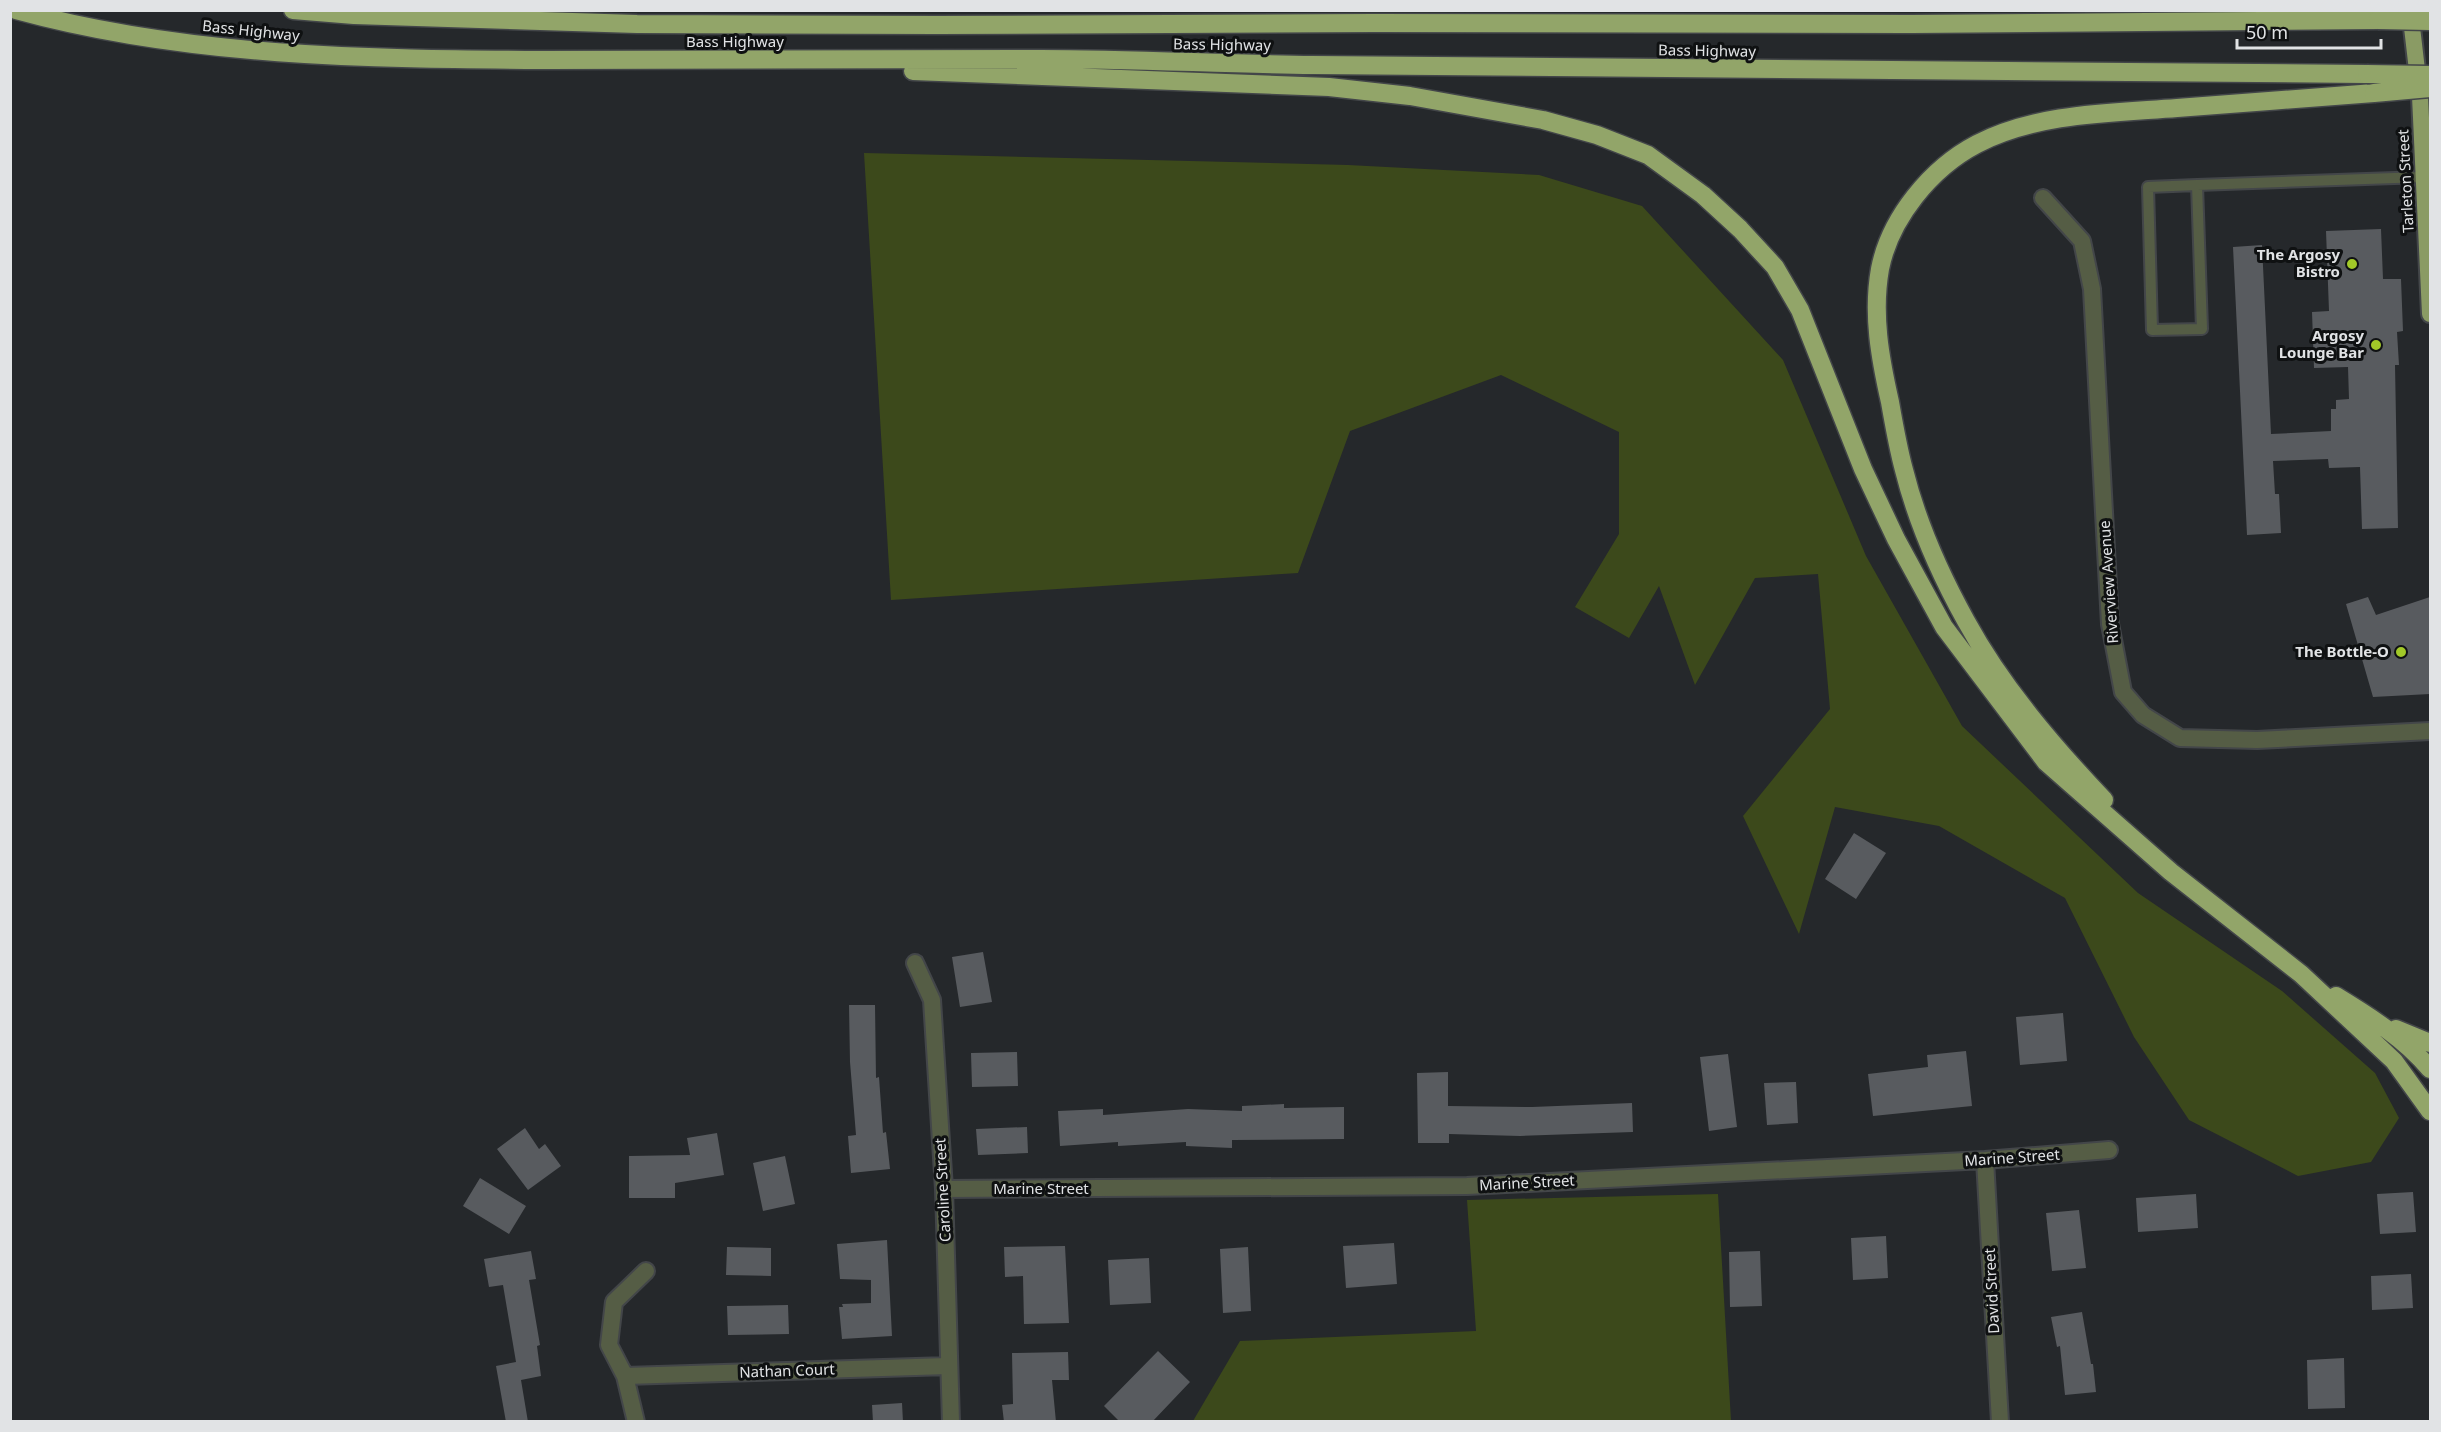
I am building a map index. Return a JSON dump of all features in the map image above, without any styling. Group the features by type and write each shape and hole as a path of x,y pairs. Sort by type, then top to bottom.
{"highway":[{"name":"Bass Highway","path":"16,10 44,18 154,39 266,52 398,59 1050,58 1327,65 2430,75"},
{"name":"Bass Highway","path":"293,10 354,15 637,24 1373,22 1912,24 2200,20 2430,21"},
{"path":"354,15 415,10"},
{"path":"2083,10 2200,20"},
{"name":"Tarleton Street","path":"2410,10 2415,45 2424,177 2430,315"},
{"path":"596,60 1329,87 1410,96 1543,120 1597,135 1648,155 1703,195 1740,229 1775,267 1800,310 1863,469 1896,539 1944,627 2046,762 2171,872 2301,974 2394,1061 2430,1111"},
{"path":"2171,872 2083,778 2008,688 1966,621 1928,543 1904,472 1878,349 1877,307 1880,268 1895,227 1914,197 1936,175 1977,144 2015,130 2065,117 2430,88"},
{"path":"2301,974 2370,1016 2408,1047 2430,1069"},
{"path":"2370,1016 2430,1042"}],"street":[{"name":"Riverview Avenue","path":"2043,198 2082,241 2092,289 2110,624 2123,692 2143,715 2180,738 2257,740 2430,731"},
{"name":"Caroline Street","path":"915,963 932,1000 944,1189 951,1422"},
{"name":"Marine Street","path":"944,1189 1467,1186 1985,1160 2109,1150"},
{"name":"David Street","path":"1985,1160 2000,1422"},
{"path":"636,1422 625,1376 609,1345 614,1302 646,1271"},
{"name":"Nathan Court","path":"625,1376 948,1366"}],"lane":[{"path":"2197,185 2202,329 2152,330 2148,187 2197,185 2424,177"}],"green space":[{"path":"864,153 1348,165 1539,175 1642,206 1783,360 1866,556 1962,726 2138,893 2282,991 2375,1073 2399,1118 2371,1162 2298,1176 2189,1120 2134,1037 2065,898 1939,826 1835,807 1799,934 1743,816 1830,709 1818,574 1755,578 1695,685 1659,586 1629,638 1575,607 1619,534 1619,432 1501,375 1350,431 1298,573 891,600"},
{"path":"1718,1194 1731,1421 1193,1421 1240,1341 1476,1331 1467,1200"}],"building":[{"path":"2381,229 2383,279 2401,279 2403,331 2397,332 2399,365 2395,365 2398,528 2362,529 2360,467 2329,468 2328,459 2273,461 2275,494 2279,494 2281,533 2247,535 2233,247 2262,245 2271,434 2331,431 2331,409 2336,409 2336,400 2349,399 2348,367 2314,368 2312,312 2329,311 2326,231"},
{"path":"2368,597 2376,615 2430,597 2430,694 2373,697 2346,604"},
{"path":"1854,833 1886,853 1856,899 1825,879"},
{"path":"983,952 992,1002 960,1007 952,957"},
{"path":"849,1005 875,1005 876,1078 879,1077 883,1133 886,1132 890,1169 851,1173 848,1136 856,1135 850,1062"},
{"path":"2063,1013 2067,1061 2020,1065 2016,1017"},
{"path":"1966,1051 1972,1106 1873,1116 1868,1074 1928,1067 1927,1055"},
{"path":"1017,1052 1018,1086 972,1087 971,1053"},
{"path":"1728,1054 1737,1127 1709,1131 1700,1057"},
{"path":"1448,1072 1448,1106 1532,1107 1632,1103 1633,1132 1520,1136 1449,1134 1449,1143 1418,1143 1417,1073"},
{"path":"1796,1082 1798,1123 1767,1125 1764,1083"},
{"path":"1284,1104 1284,1108 1344,1107 1344,1139 1232,1140 1232,1148 1186,1146 1186,1142 1118,1146 1118,1142 1060,1146 1058,1111 1103,1109 1103,1115 1188,1109 1242,1111 1242,1106"},
{"path":"1027,1127 1028,1153 978,1155 976,1129"},
{"path":"525,1128 539,1149 545,1144 561,1166 528,1190 497,1149"},
{"path":"717,1133 724,1175 675,1183 675,1198 629,1198 629,1156 690,1155 687,1138"},
{"path":"785,1156 795,1204 763,1211 753,1163"},
{"path":"480,1178 526,1206 509,1234 463,1206"},
{"path":"2413,1192 2416,1232 2380,1234 2377,1194"},
{"path":"2196,1194 2198,1228 2138,1232 2136,1198"},
{"path":"2079,1210 2086,1268 2052,1271 2046,1213"},
{"path":"1886,1236 1888,1278 1853,1280 1851,1238"},
{"path":"887,1240 892,1336 842,1339 839,1307 843,1307 842,1304 871,1303 871,1280 840,1279 837,1244"},
{"path":"1394,1243 1397,1284 1346,1288 1343,1246"},
{"path":"1065,1246 1069,1323 1024,1324 1023,1276 1005,1277 1004,1247"},
{"path":"727,1247 771,1248 771,1276 726,1275"},
{"path":"1248,1247 1251,1311 1223,1313 1220,1249"},
{"path":"531,1251 536,1279 529,1280 540,1345 537,1346 541,1376 521,1380 528,1422 506,1422 496,1366 516,1362 503,1285 489,1287 484,1259"},
{"path":"1760,1251 1762,1306 1730,1307 1729,1252"},
{"path":"1149,1258 1151,1303 1110,1305 1108,1260"},
{"path":"2411,1274 2413,1308 2372,1310 2371,1276"},
{"path":"788,1305 789,1334 728,1335 727,1306"},
{"path":"2082,1312 2091,1364 2093,1364 2096,1392 2065,1395 2060,1346 2057,1347 2051,1317"},
{"path":"1158,1351 1190,1382 1152,1422 1120,1422 1104,1406"},
{"path":"1068,1352 1069,1380 1052,1380 1056,1422 1004,1422 1002,1405 1013,1404 1012,1353"},
{"path":"2344,1358 2345,1408 2308,1409 2307,1360"},
{"path":"902,1403 903,1422 873,1422 872,1405"}],"place":[{"name":"The Argosy Bistro","path":"2352,264"},
{"name":"Argosy Lounge Bar","path":"2376,345"},
{"name":"The Bottle-O","path":"2401,652"}]}
